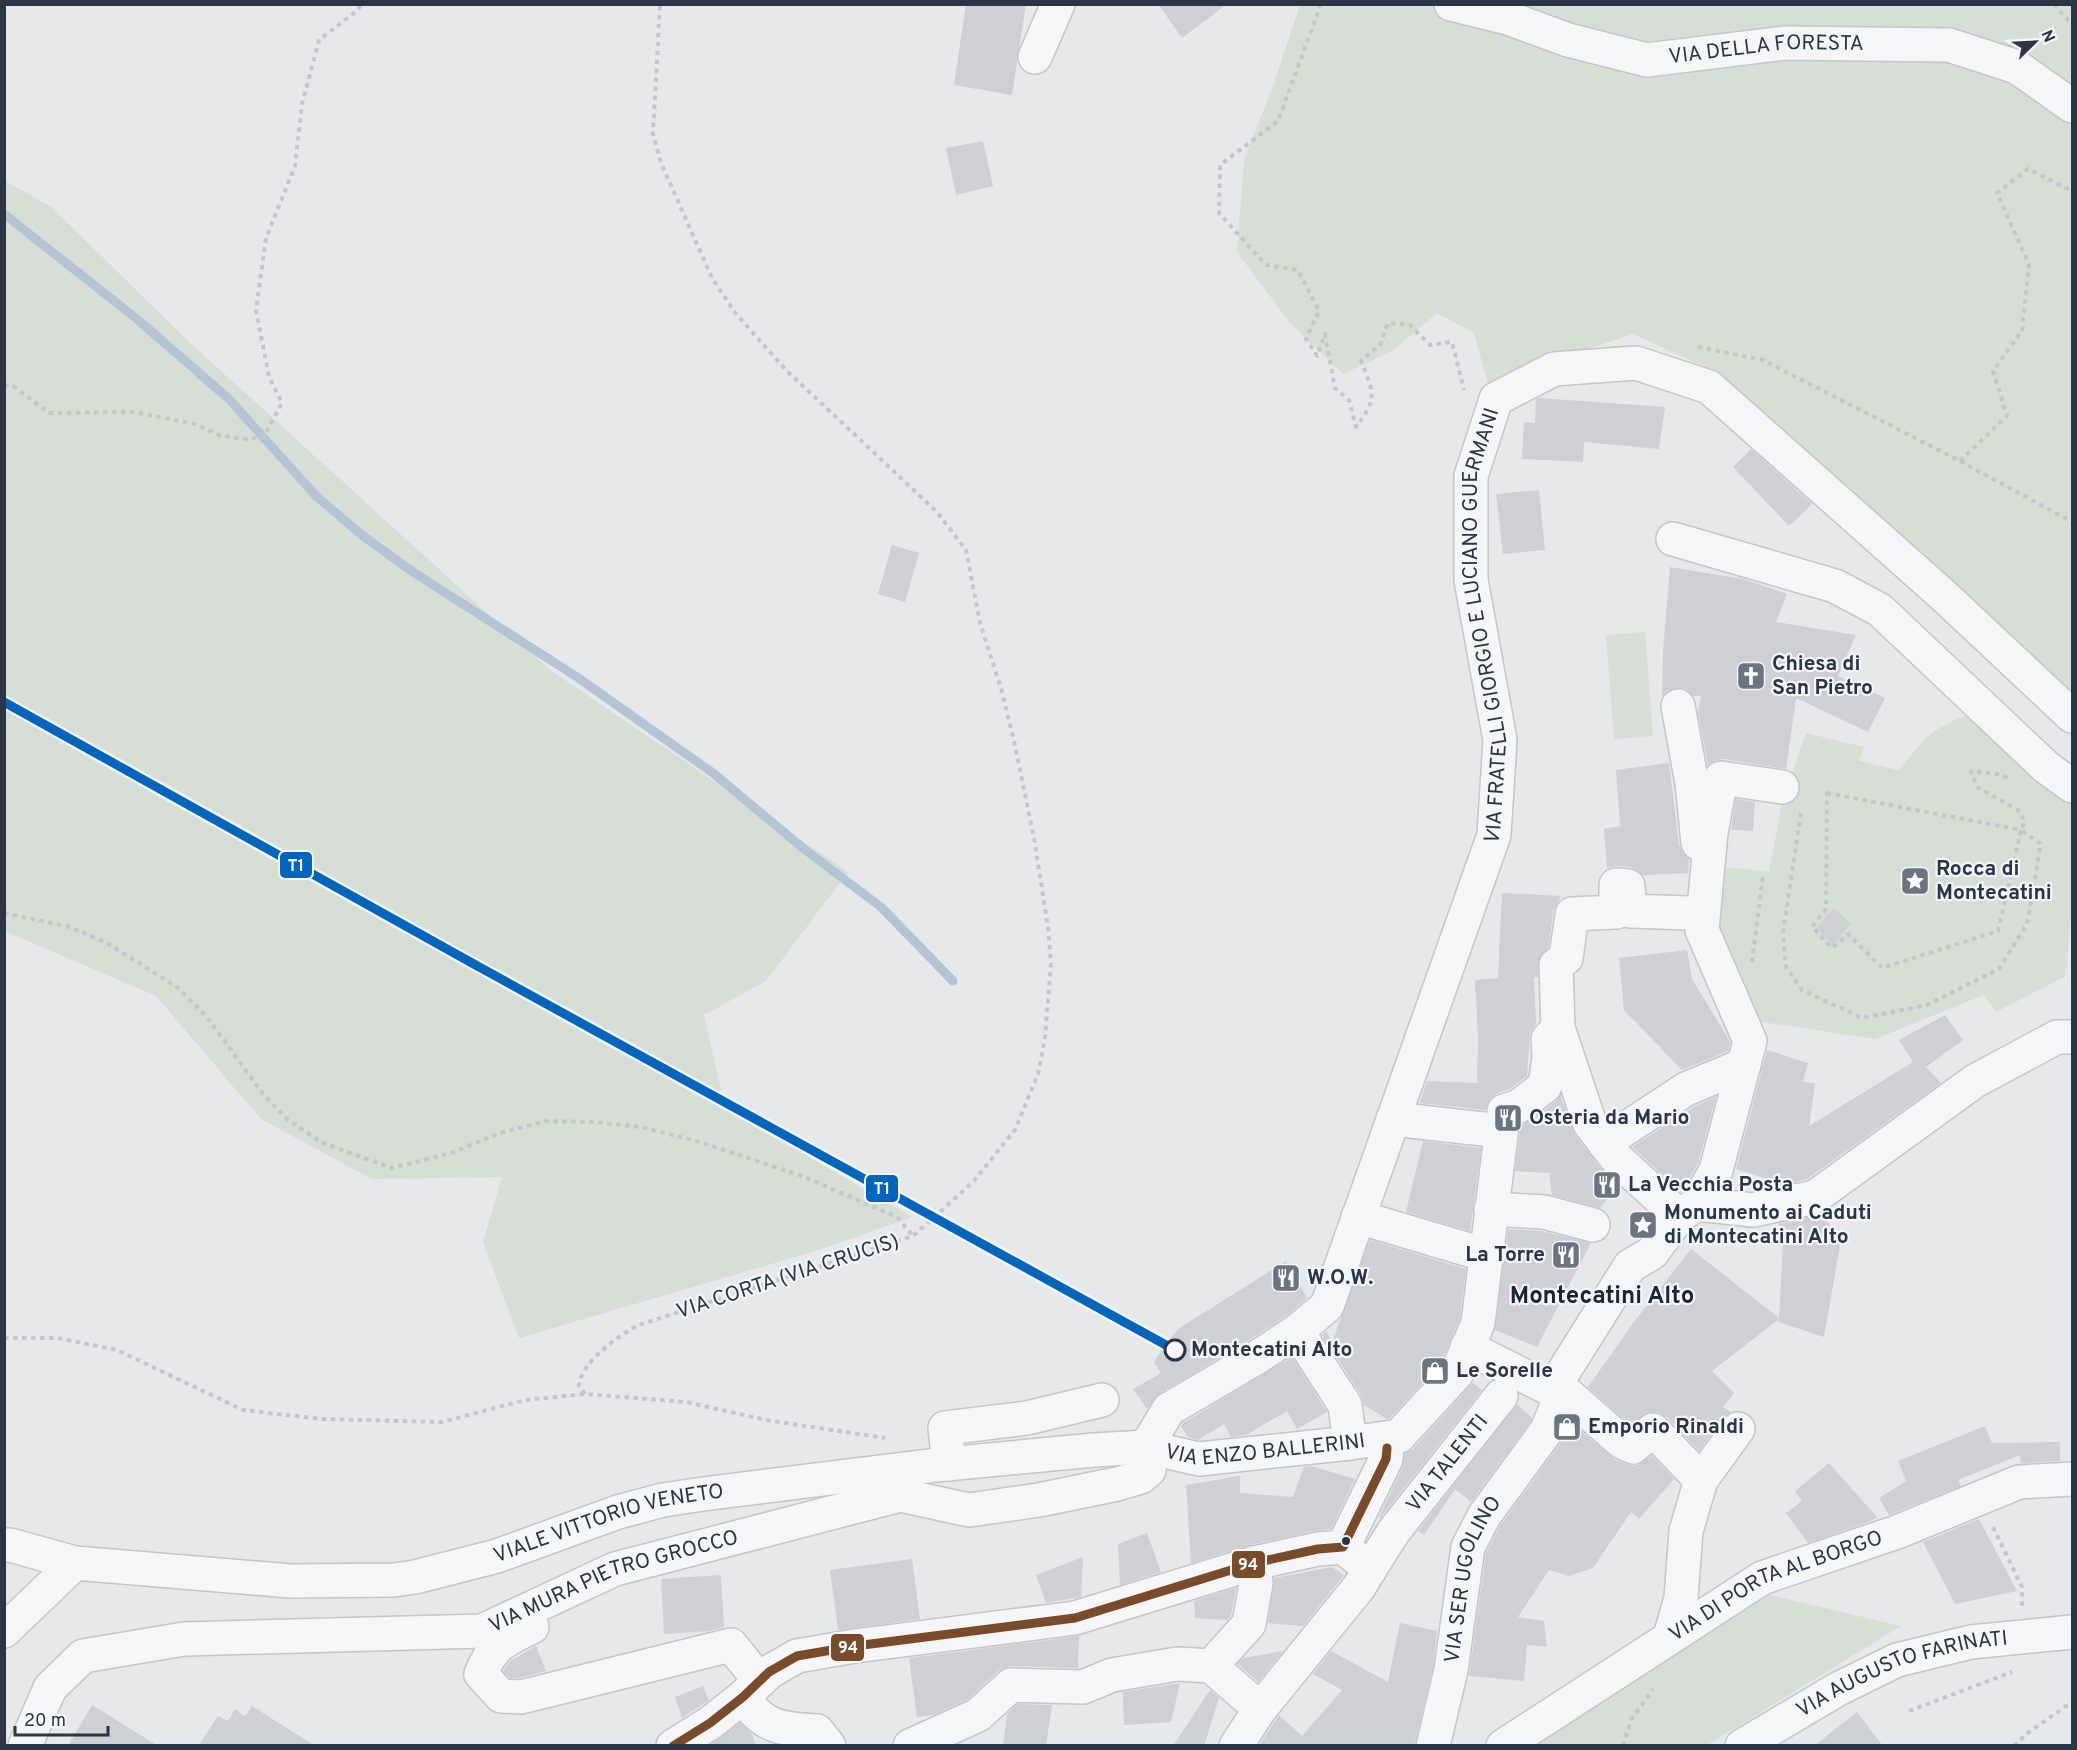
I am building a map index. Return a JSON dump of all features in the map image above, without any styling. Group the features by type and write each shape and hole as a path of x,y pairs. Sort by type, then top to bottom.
{"street":[{"path":"1035,57 1058,4"},
{"name":"VIA DELLA FORESTA","path":"1451,4 1508,18 1568,40 1647,60 1786,43 1949,45 2016,67 2073,106"},
{"name":"VIA FRATELLI GIORGIO E LUCIANO GUERMANI","path":"1146,1447 1169,1409 1256,1358 1297,1331 1327,1306 1494,835 1500,740 1471,580 1471,476 1497,399 1554,369 1636,363 1709,387 1944,596 2073,716"},
{"path":"1673,539 1835,586 1880,610 2046,767 2073,786"},
{"path":"1678,706 1692,783 1701,874 1689,913 1693,941 1699,950 1710,948"},
{"path":"1554,1387 1630,1266 1652,1253 1688,1210 1716,1170 1750,1041 1702,930 1711,833 1720,778 1793,795"},
{"path":"1689,913 1630,911 1628,886 1616,885 1616,912 1572,914 1566,958 1556,965 1558,1028 1590,1124 1632,1174 1688,1210 1753,1210 1815,1197 1974,1081 2056,1037 2073,1037"},
{"path":"677,1744 710,1723 769,1672 797,1656 855,1646 1075,1618 1254,1563 1330,1548 1362,1506 1386,1459 1387,1448 1384,1439 1399,1436 1467,1348 1486,1255 1504,1111 1519,1106 1545,1086 1549,1057 1548,1039 1558,1028"},
{"path":"1604,1143 1686,1089 1744,1065"},
{"path":"1393,1119 1501,1131"},
{"path":"1491,1209 1544,1212 1593,1225"},
{"path":"1358,1217 1486,1255"},
{"path":"1297,1331 1345,1405 1350,1443"},
{"path":"1467,1348 1554,1387 1622,1442 1633,1447 1653,1430 1701,1480"},
{"name":"VIA SER UGOLINO","path":"1433,1746 1451,1670 1468,1547 1484,1516 1547,1430 1558,1403 1554,1387"},
{"name":"VIA TALENTI","path":"1365,1578 1394,1530 1501,1396"},
{"path":"949,1464 945,1428 1027,1418 1102,1400"},
{"path":"1670,1637 1681,1598 1686,1531 1701,1480 1738,1429"},
{"name":"VIA ENZO BALLERINI","path":"1146,1447 1199,1459 1384,1439"},
{"name":"VIALE VITTORIO VENETO","path":"4,1545 75,1563 291,1581 394,1580 415,1577 497,1556 618,1512 663,1500 949,1464 1146,1447"},
{"name":"VIA MURA PIETRO GROCCO","path":"25,1746 50,1688 83,1656 184,1639 482,1631 615,1569 900,1495 969,1510 1039,1500 1117,1484 1141,1477 1149,1470 1146,1447"},
{"name":"VIA DI PORTA AL BORGO","path":"1503,1746 1762,1578 1897,1532 2019,1482 2073,1479"},
{"path":"1236,1746 1260,1709 1365,1578 1330,1548"},
{"path":"692,1550 506,1640 488,1657 481,1674 501,1696 520,1697 731,1645 751,1689 751,1710 763,1721 784,1729 817,1731 829,1746"},
{"path":"4,1630 75,1563"},
{"path":"1210,1666 1249,1624 1256,1583 1254,1563"},
{"name":"VIA AUGUSTO FARINATI","path":"1742,1746 1838,1689 1897,1660 1971,1642 2073,1632"},
{"path":"910,1746 978,1715 1011,1685 1083,1687 1112,1675 1177,1664 1210,1666 1260,1709"}],"path":[{"path":"4,385 13,386 49,413 134,412 195,424 219,435 243,439 263,438 282,403 269,377 256,310 266,238 295,166 302,104 319,40 358,10 362,4"},
{"path":"660,4 653,134 661,163 712,278 736,314 787,371 937,512 966,550 980,623 1001,688 1014,741 1048,927 1051,964 1046,1038 1038,1074 1015,1130 973,1182 913,1236"},
{"path":"1321,4 1278,121 1220,165 1219,213 1266,265 1298,270 1319,311 1306,339 1317,357 1326,334 1335,388 1348,400 1356,427 1370,409 1373,391 1360,361 1380,345 1388,323 1410,325 1430,345 1452,342 1466,395"},
{"path":"2054,4 2073,25"},
{"path":"1960,461 2007,416 1993,371 2022,331 2029,265 1996,193 2028,170 2073,191"},
{"path":"1687,345 1763,360 2073,522"},
{"path":"1793,795 1783,932 1786,967 1802,990 1862,1018 1927,1005 1999,969 2027,924 2042,844 2021,830 1827,793 1826,909 1812,927 1832,948 1848,934 1882,968 1998,931 2021,830 2025,821 2018,810 1977,788 1971,771 1997,774 2016,780"},
{"path":"1751,967 1763,873"},
{"name":"VIA CORTA (VIA CRUCIS)","path":"4,913 70,927 107,943 177,987 207,1017 263,1094 288,1120 323,1143 382,1165 392,1168 418,1163 451,1153 503,1132 547,1121 594,1122 641,1127 700,1142 802,1176 897,1217 913,1236 639,1325 627,1331 588,1365 580,1377 579,1386 585,1394"},
{"path":"4,1338 57,1338 117,1350 243,1410 321,1419 442,1422 525,1400 585,1394 686,1402 766,1420 896,1439"},
{"path":"1992,1524 2022,1587 2023,1604 2018,1614"},
{"path":"1909,1711 2019,1670"},
{"path":"2014,1746 2029,1732 2073,1702"}],"shaded area":[{"path":"1300,5 2072,5 2072,694 1807,451 1709,369 1633,334 1563,357 1489,387 1474,333 1437,313 1392,351 1343,374 1290,323 1237,252 1244,160 1273,86"},
{"path":"5,181 50,206 186,339 550,670 848,872 766,981 704,1015 725,1108 912,1217 819,1250 519,1338 483,1242 502,1177 372,1179 261,1119 156,996 5,931"},
{"path":"1645,632 1653,736 1614,739 1606,635"},
{"path":"1971,714 2072,770 2072,900 2066,976 1996,1012 1984,995 1875,1039 1756,1021 1719,928 1727,867 1769,872 1782,803 1806,733 1864,747 1859,761 1898,770 1934,731"},
{"path":"1769,1595 1901,1626 1707,1745 1529,1746"}],"building":[{"path":"966,4 1026,4 1012,95 954,85"},
{"path":"1158,4 1227,4 1182,38"},
{"path":"983,141 993,186 956,195 946,148"},
{"path":"1536,399 1665,407 1659,449 1584,442 1583,462 1522,459 1524,422 1535,423"},
{"path":"1751,449 1812,504 1789,526 1733,467"},
{"path":"1539,490 1545,550 1503,554 1496,494"},
{"path":"892,545 919,553 905,602 878,594"},
{"path":"1670,567 1743,579 1787,594 1776,622 1856,635 1838,676 1885,698 1868,732 1796,698 1786,769 1724,759 1715,760 1708,765 1698,712 1701,696 1693,696 1685,689 1675,688 1666,691 1662,697 1663,651"},
{"path":"1669,763 1679,845 1689,859 1688,873 1643,875 1630,867 1607,868 1604,829 1620,826 1616,770"},
{"path":"1736,799 1755,802 1753,831 1731,830"},
{"path":"1502,893 1561,896 1553,911 1549,947 1540,956 1538,977 1534,977 1536,1024 1530,1033 1527,1076 1510,1089 1490,1099 1485,1110 1420,1103 1427,1081 1477,1083 1478,1038 1475,980 1498,978"},
{"path":"1834,908 1851,924 1833,944 1816,928"},
{"path":"1687,950 1692,979 1730,1042 1728,1051 1682,1070 1624,1010 1619,958"},
{"path":"1945,1015 1963,1040 1926,1067 1941,1083 1807,1179 1772,1187 1771,1180 1736,1169 1767,1050 1808,1063 1803,1082 1815,1083 1809,1126 1913,1062 1899,1040"},
{"path":"1560,1094 1575,1135 1601,1169 1618,1186 1600,1208 1552,1195 1549,1173 1515,1171 1521,1125 1556,1101"},
{"path":"1716,1097 1698,1163 1681,1192 1632,1147 1695,1106"},
{"path":"1423,1141 1481,1148 1470,1231 1406,1212"},
{"path":"1824,1213 1840,1246 1824,1337 1779,1322 1779,1319 1712,1371 1734,1393 1723,1407 1731,1412 1723,1418 1699,1451 1667,1417 1659,1412 1649,1412 1630,1425 1588,1387 1634,1322 1691,1249 1779,1318 1783,1243 1779,1224"},
{"path":"1508,1229 1541,1231 1591,1243 1537,1347 1495,1330"},
{"path":"1370,1240 1466,1269 1460,1318 1441,1363 1387,1419 1364,1405 1361,1395 1322,1335 1326,1331 1332,1342"},
{"path":"1286,1261 1307,1298 1286,1316 1246,1342 1160,1393 1147,1409 1133,1389 1161,1373 1154,1362 1178,1329"},
{"path":"1292,1357 1327,1412 1297,1429 1287,1411 1246,1435 1231,1437 1224,1424 1198,1440 1188,1437 1181,1426 1183,1423"},
{"path":"1473,1383 1482,1390 1380,1518 1403,1467 1405,1453 1413,1449"},
{"path":"1517,1404 1532,1418 1531,1421 1471,1502 1455,1489 1424,1535 1418,1531"},
{"path":"1571,1422 1614,1459 1635,1466 1652,1456 1674,1479 1639,1519 1631,1512 1593,1568 1569,1576 1549,1570 1518,1617 1544,1621 1547,1647 1527,1645 1524,1681 1469,1676 1486,1553 1500,1526 1562,1441"},
{"path":"1985,1426 1992,1443 2060,1442 2060,1461 2021,1463 2020,1455 1958,1480 1961,1486 1889,1515 1879,1498 1906,1481 1898,1461"},
{"path":"1829,1463 1877,1517 1808,1543 1786,1513 1802,1501 1795,1491"},
{"path":"1311,1466 1355,1479 1331,1529 1250,1545 1191,1563 1186,1485 1240,1476 1240,1493 1293,1497 1304,1467"},
{"path":"1979,1519 2017,1591 1955,1604 1923,1542"},
{"path":"1147,1533 1161,1572 1120,1585 1118,1544"},
{"path":"1083,1557 1081,1597 1046,1603 1036,1575"},
{"path":"912,1559 920,1619 838,1630 830,1570"},
{"path":"1332,1567 1344,1575 1303,1626 1268,1623 1274,1578"},
{"path":"721,1575 724,1627 710,1631 664,1634 661,1579"},
{"path":"1236,1588 1231,1615 1227,1620 1195,1618 1194,1601"},
{"path":"1400,1623 1437,1631 1433,1667 1414,1746 1259,1746 1279,1715 1302,1736 1342,1690 1313,1674 1331,1651 1388,1682"},
{"path":"1079,1636 1078,1668 1011,1666 998,1671 968,1699 933,1715 917,1717 909,1658"},
{"path":"536,1646 546,1671 510,1678 503,1671 509,1662"},
{"path":"1283,1651 1258,1682 1238,1664 1243,1658"},
{"path":"1180,1683 1171,1722 1124,1725 1123,1692"},
{"path":"703,1686 709,1700 682,1718 675,1697"},
{"path":"1210,1690 1219,1698 1204,1746 1173,1746"},
{"path":"1018,1704 1052,1705 1046,1746 1003,1746 1007,1714"},
{"path":"92,1705 158,1746 68,1746"},
{"path":"252,1706 315,1746 198,1746 218,1716 228,1721 235,1709 245,1716"},
{"path":"1857,1712 1883,1746 1814,1746"},
{"path":"740,1723 752,1734 756,1746 709,1746"}],"waterway":[{"path":"4,214 137,319 229,399 316,496 363,536 413,572 577,677 713,773 804,849 881,907 953,981"}],"transit line":[{"name":"T1","path":"4,702 1175,1350"},
{"name":"94","path":"673,1746 710,1723 743,1697 769,1672 797,1656 855,1646 1075,1618 1254,1563 1318,1549 1343,1547 1386,1459 1387,1448"}],"place":[{"name":"Chiesa di San Pietro","path":"1751,676"},
{"name":"Rocca di Montecatini","path":"1915,881"},
{"name":"Osteria da Mario","path":"1508,1118"},
{"name":"La Vecchia Posta","path":"1607,1185"},
{"name":"Monumento ai Caduti di Montecatini Alto","path":"1643,1225"},
{"name":"La Torre","path":"1566,1255"},
{"name":"W.O.W.","path":"1286,1278"},
{"name":"Montecatini Alto","path":"1175,1350"},
{"name":"Le Sorelle","path":"1435,1371"},
{"name":"Emporio Rinaldi","path":"1567,1427"}],"district":[{"name":"Montecatini Alto","path":"1602,1297"}]}
